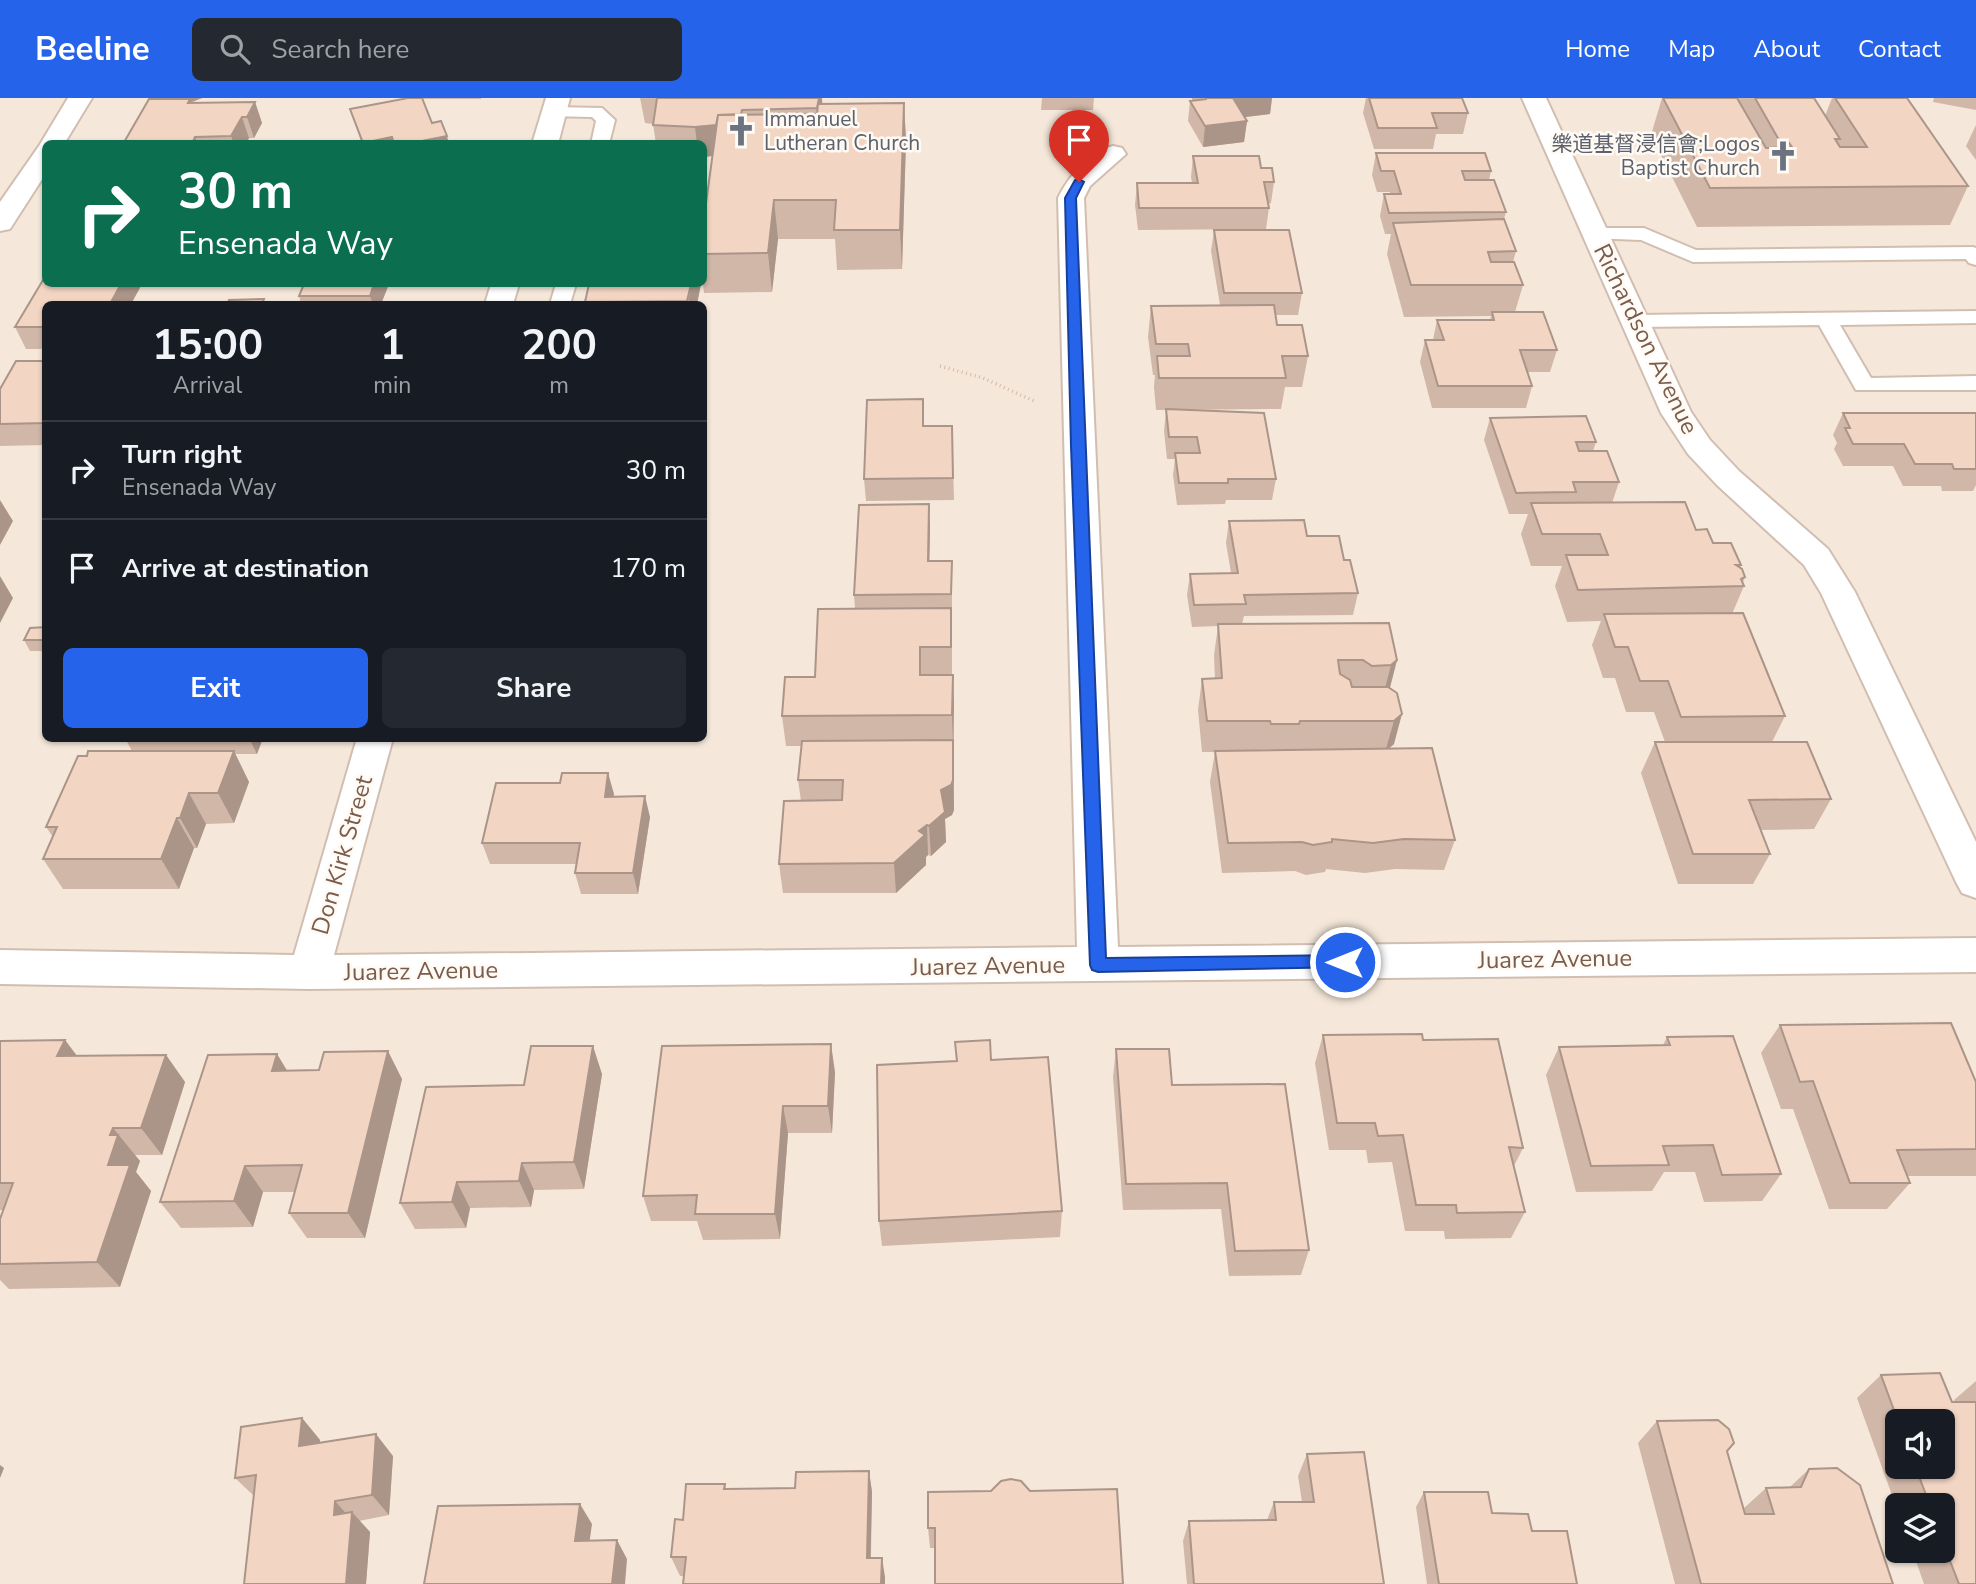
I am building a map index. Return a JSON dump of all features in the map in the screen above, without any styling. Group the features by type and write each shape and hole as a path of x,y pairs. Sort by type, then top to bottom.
{"street":[{"path":"54,140 80,98"},
{"name":"Richardson Avenue","path":"1534,98 1676,413 1699,447 1728,478 1807,548 1838,592 1976,882"},
{"path":"546,140 556,105"},
{"path":"1098,965 1070,198 1079,182 1113,154"},
{"path":"0,223 42,158"},
{"name":"Don Kirk Street","path":"309,972 374,742"},
{"name":"Juarez Avenue","path":"0,967 309,972 1976,954"}],"lane":[{"path":"556,105 596,112 606,120 601,140"},
{"path":"1595,234 1644,234 1693,256 1973,253 1976,258"},
{"path":"1634,321 1976,317"},
{"path":"1826,319 1864,384 1976,383"}],"path":[{"path":"940,366 983,378 1077,419"}],"shaded area":[{"path":"0,98 1976,98 1976,1584 0,1584"}],"building":[{"path":"408,98 422,98 432,123 441,121 447,136 427,140 393,140 392,137 362,140 350,109"},
{"path":"657,98 819,98 817,108 742,110 741,114 718,115 716,125 695,127 653,125"},
{"path":"1233,98 1247,121 1205,126 1190,101"},
{"path":"1369,98 1462,98 1468,113 1432,113 1437,128 1378,128"},
{"path":"1663,98 1737,98 1766,148 1792,147 1787,140 1779,140 1755,98 1814,98 1840,139 1835,139 1840,147 1867,147 1835,98 1907,98 1968,186 1710,188"},
{"path":"149,99 190,99 188,103 255,102 247,117 242,117 231,136 195,137 194,140 125,140"},
{"path":"904,103 900,230 834,230 836,200 774,200 768,253 707,254 707,196 718,115 817,114 818,104"},
{"path":"1376,153 1485,153 1491,171 1462,171 1465,180 1494,180 1506,212 1389,213 1384,194 1401,194 1394,171 1381,171"},
{"path":"1193,156 1259,156 1261,168 1272,168 1274,182 1264,182 1269,208 1139,208 1137,183 1198,183"},
{"path":"1504,219 1516,251 1488,252 1491,262 1514,262 1523,285 1411,285 1393,223"},
{"path":"1214,230 1289,230 1302,293 1224,293"},
{"path":"42,282 42,287 119,287 112,301 42,301 42,327 15,327"},
{"path":"303,287 373,287 370,296 299,296"},
{"path":"588,287 690,287 687,301 585,301"},
{"path":"264,299 263,301 229,300"},
{"path":"1274,305 1277,325 1302,325 1308,356 1282,356 1286,378 1159,378 1157,356 1190,356 1188,344 1156,344 1151,306"},
{"path":"1492,312 1543,312 1557,350 1520,350 1532,386 1438,386 1425,340 1444,340 1437,320 1494,320"},
{"path":"16,361 42,361 42,423 0,424 0,389"},
{"path":"923,399 923,426 952,426 953,478 864,479 867,400"},
{"path":"1166,409 1264,413 1276,479 1179,483 1175,453 1200,453 1197,437 1169,437"},
{"path":"1843,413 1976,413 1976,469 1954,469 1952,464 1915,464 1904,444 1853,444 1845,428 1850,428"},
{"path":"1586,416 1596,442 1576,442 1579,451 1607,451 1619,482 1573,482 1576,492 1516,493 1490,418"},
{"path":"1685,502 1696,530 1707,529 1713,543 1731,543 1741,565 1736,565 1742,569 1745,577 1741,579 1744,586 1578,590 1566,555 1608,555 1600,534 1542,534 1531,503"},
{"path":"929,504 928,561 952,561 951,594 854,595 859,505"},
{"path":"1304,520 1307,536 1339,536 1344,560 1350,560 1358,593 1244,595 1246,604 1194,605 1190,574 1238,573 1229,521"},
{"path":"951,608 951,647 920,647 920,675 953,675 952,715 782,716 785,677 815,677 818,609"},
{"path":"1743,613 1785,716 1681,717 1668,681 1640,681 1628,647 1615,647 1604,614"},
{"path":"1389,623 1397,660 1391,665 1372,666 1363,660 1338,660 1340,674 1350,680 1352,687 1388,687 1397,693 1402,714 1394,721 1300,721 1299,724 1271,724 1270,721 1207,721 1202,679 1222,678 1218,624"},
{"path":"42,627 42,640 24,640 30,628"},
{"path":"953,740 953,780 951,785 941,790 945,812 919,831 925,835 894,863 779,864 784,801 842,800 843,780 798,780 802,741"},
{"path":"1655,742 1807,742 1831,799 1749,800 1770,854 1693,854"},
{"path":"1432,748 1455,840 1404,839 1373,843 1332,839 1332,842 1313,845 1302,842 1228,843 1215,751"},
{"path":"88,751 234,751 218,793 189,793 161,859 43,859 57,827 46,827 78,756 87,756"},
{"path":"562,773 608,773 605,797 645,796 633,873 575,873 580,843 482,843 496,783 560,783"},
{"path":"1951,1023 1976,1082 1976,1149 1897,1150 1910,1183 1850,1183 1813,1081 1800,1082 1780,1025"},
{"path":"1422,1034 1423,1040 1498,1039 1523,1148 1509,1147 1525,1212 1457,1213 1456,1205 1416,1205 1403,1135 1378,1136 1375,1123 1337,1123 1323,1035"},
{"path":"1733,1036 1781,1174 1722,1175 1713,1145 1663,1146 1669,1165 1591,1166 1559,1047 1670,1045 1667,1037"},
{"path":"65,1040 57,1056 166,1055 141,1128 113,1128 110,1135 118,1135 108,1165 130,1165 97,1262 0,1264 0,1219 13,1183 0,1183 0,1041"},
{"path":"990,1040 991,1060 1048,1057 1062,1211 879,1221 877,1065 957,1061 955,1042"},
{"path":"831,1044 828,1106 783,1106 775,1214 695,1214 697,1195 643,1196 662,1046"},
{"path":"531,1046 593,1046 574,1162 522,1163 519,1181 457,1182 452,1202 400,1203 426,1087 524,1085"},
{"path":"1116,1049 1169,1049 1172,1085 1285,1084 1309,1250 1235,1251 1227,1183 1126,1184"},
{"path":"388,1051 348,1213 289,1213 302,1165 245,1166 234,1201 160,1202 208,1055 277,1054 272,1071 319,1070 324,1052"},
{"path":"1940,1373 1952,1402 1976,1402 1976,1584 1959,1584 1951,1563 1955,1563 1955,1493 1925,1493 1920,1479 1955,1479 1955,1409 1894,1409 1881,1375"},
{"path":"302,1418 299,1446 376,1434 372,1495 335,1501 334,1515 352,1512 346,1584 244,1584 256,1475 235,1478 241,1427"},
{"path":"1718,1420 1729,1429 1734,1443 1727,1451 1745,1514 1774,1514 1766,1488 1801,1487 1809,1469 1837,1468 1860,1485 1893,1584 1701,1584 1657,1421"},
{"path":"1364,1452 1384,1584 1194,1584 1189,1521 1276,1520 1274,1502 1314,1502 1307,1454"},
{"path":"869,1471 867,1558 882,1558 881,1584 683,1584 686,1557 671,1557 675,1519 683,1520 686,1484 725,1484 724,1489 795,1488 796,1472"},
{"path":"1001,1481 1021,1481 1030,1491 1117,1489 1123,1584 935,1584 935,1528 928,1528 928,1492 991,1491"},
{"path":"1424,1492 1488,1492 1492,1513 1528,1514 1532,1531 1567,1531 1577,1584 1439,1584"},
{"path":"580,1504 575,1541 617,1540 612,1584 424,1584 438,1506"}],"place":[{"name":"Immanuel Lutheran Church","path":"741,131"},
{"name":"樂道基督浸信會;Logos Baptist Church","path":"1783,156"}],"route":[{"path":"1079,182 1070,198 1098,965 1345,962"}]}
